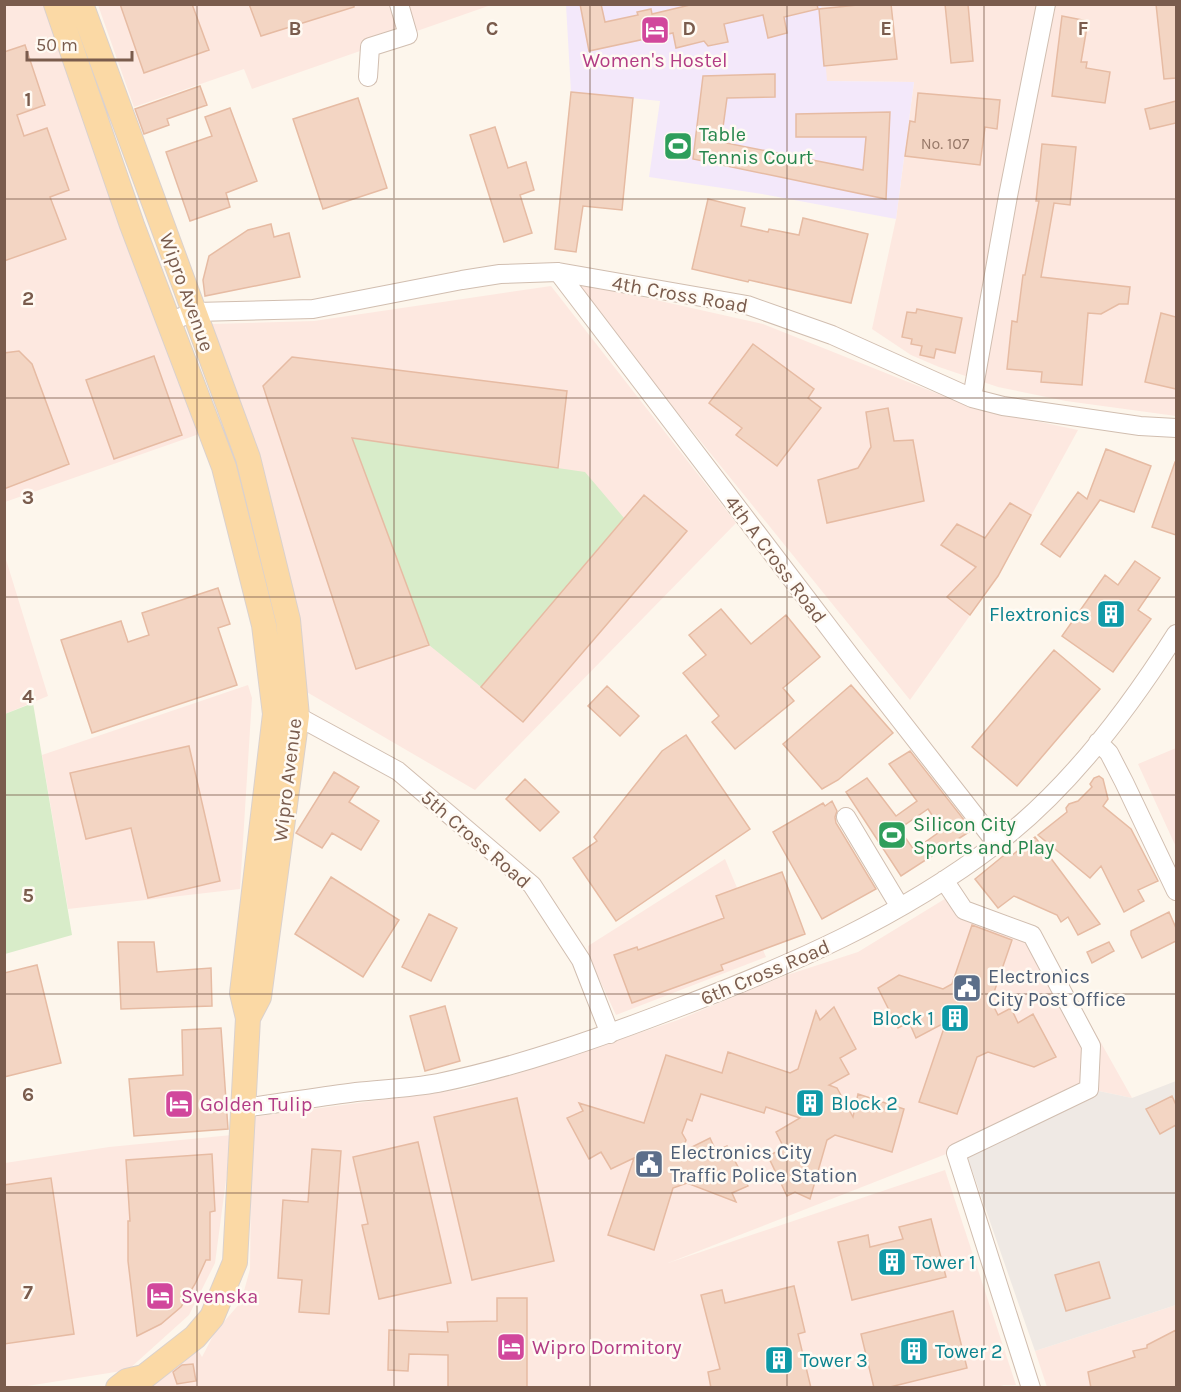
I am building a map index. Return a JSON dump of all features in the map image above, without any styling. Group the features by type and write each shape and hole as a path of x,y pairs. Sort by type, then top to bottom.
{"main road":[{"name":"Wipro Avenue","path":"56,4 132,225 224,467 286,715 251,919 242,993 248,1018 235,1262 212,1317 195,1337 142,1382 127,1381 119,1387"},
{"name":"Wipro Avenue","path":"81,4 248,458 288,620 286,715 259,997 248,1018"}],"street":[{"path":"368,77 370,46 408,35 399,4"},
{"path":"972,398 1008,196 1046,4"},
{"name":"4th Cross Road","path":"168,322 195,312 313,309 501,274 558,272 747,305 832,335 972,398 1003,406 1140,426 1176,428"},
{"name":"4th A Cross Road","path":"558,272 996,844"},
{"name":"6th Cross Road","path":"243,1108 436,1083 519,1063 610,1034 759,977 862,930 944,880 996,844 1049,798 1143,687 1176,634"},
{"name":"5th Cross Road","path":"286,715 398,771 531,885 581,960 610,1034"},
{"path":"1098,742 1109,753 1125,782 1176,891"},
{"path":"846,817 900,908"},
{"path":"944,880 964,910 1032,935 1091,1046 1089,1089 956,1154 1031,1388"}],"shaded area":[{"path":"4,5 45,5 119,225 202,433 5,502"},
{"path":"98,5 491,5 252,89 244,69 134,107"},
{"path":"566,5 821,5 827,81 914,82 896,219 762,194 649,177 660,101 571,92"},
{"path":"821,5 1176,5 1176,416 1066,401 998,387 911,355 872,329 896,219 914,82 826,81"},
{"path":"571,281 763,324 971,407 1078,430 998,576 910,700"},
{"path":"551,286 736,523 475,790 305,691 261,471 212,324 314,321"},
{"path":"4,553 48,696 5,714 4,714"},
{"path":"248,685 252,698 240,889 68,909 42,755"},
{"path":"1176,748 1176,847 1138,764"},
{"path":"725,859 766,957 616,1015 588,955 588,946"},
{"path":"948,897 1041,936 1132,1098 1089,1089 964,1147 668,1263 945,1170 1016,1385 992,1388 118,1388 187,1331 202,1357 215,1332 241,1302 250,1269 252,1117 464,1089 525,1071 678,1020 784,976 858,952"},
{"path":"1176,1081 1176,1305 1035,1351 964,1147 1089,1089 1132,1098"},
{"path":"232,1135 215,1263 189,1315 128,1370 5,1388 5,1163 109,1147"},
{"path":"1176,1305 1176,1387 1047,1387 1035,1351"}],"green space":[{"path":"352,438 585,472 624,518 481,687 429,645"},
{"path":"33,703 72,935 5,954 5,714"}],"building":[{"path":"120,4 192,4 209,50 144,73"},
{"path":"249,4 354,4 354,7 261,36"},
{"name":"Women's Hostel","path":"580,4 601,4 605,22 638,15 637,12 651,9 652,14 694,4 817,4 818,9 784,17 787,33 768,38 763,15 724,24 728,42 708,46 704,41 676,48 673,33 589,51"},
{"path":"891,4 897,59 824,66 819,9"},
{"path":"945,4 968,4 973,61 951,63"},
{"path":"1156,4 1176,4 1176,78 1164,79"},
{"path":"1062,16 1088,21 1081,62 1087,62 1086,68 1110,72 1105,103 1052,96"},
{"path":"25,45 45,105 17,115 24,136 47,128 69,190 50,197 66,239 4,261 4,52"},
{"path":"775,74 775,97 727,98 721,142 863,170 866,137 796,137 796,114 890,112 886,199 693,159 703,76"},
{"path":"200,86 207,105 167,119 169,125 144,134 135,109"},
{"path":"571,92 633,98 622,210 583,206 576,252 555,249"},
{"path":"918,93 1000,100 997,129 985,127 980,165 905,156 910,121 915,122"},
{"path":"358,98 387,188 323,209 293,119"},
{"path":"1176,101 1176,123 1150,129 1145,109"},
{"path":"230,108 257,181 226,193 230,207 190,221 166,152 212,136 205,117"},
{"path":"495,127 508,168 526,162 534,190 520,195 532,233 504,242 470,135"},
{"path":"1042,144 1076,147 1070,205 1054,203 1041,277 1130,287 1128,304 1119,304 1101,314 1088,313 1082,385 1041,382 1042,372 1007,369 1012,321 1017,322 1023,275 1025,275 1039,201 1036,201"},
{"path":"708,199 745,208 741,226 768,232 769,229 799,235 803,218 868,234 851,303 692,269"},
{"path":"271,224 274,237 289,233 300,277 205,296 203,280 209,256 248,230"},
{"path":"917,309 962,318 955,353 936,349 934,358 920,355 922,346 911,344 912,339 902,337 907,312 916,313"},
{"path":"1161,313 1176,317 1176,389 1145,382"},
{"path":"753,344 814,389 808,398 821,408 777,466 736,435 742,428 709,403"},
{"path":"19,351 32,364 69,464 4,489 4,353"},
{"path":"154,356 182,435 114,459 86,380"},
{"path":"292,357 567,391 558,468 352,438 429,645 356,669 263,386"},
{"path":"888,408 894,441 913,440 924,501 827,523 818,480 858,468 871,447 866,412"},
{"path":"1106,449 1151,466 1134,512 1100,500 1060,557 1041,544 1078,492 1087,499"},
{"path":"1176,462 1176,535 1152,527"},
{"path":"644,495 687,531 523,722 481,687"},
{"path":"1010,503 1031,515 998,576 970,615 947,597 976,567 941,545 957,524 985,538"},
{"name":"Flextronics","path":"1135,561 1160,578 1138,610 1151,619 1113,672 1062,636 1105,575 1118,585"},
{"path":"218,588 230,624 218,628 237,685 92,733 61,640 121,621 128,642 149,635 142,613"},
{"path":"721,609 751,644 786,615 820,657 783,688 794,701 735,749 712,722 719,716 683,673 706,655 689,635"},
{"path":"1054,650 1100,689 1017,786 972,747"},
{"path":"851,685 893,733 838,780 822,789 783,744"},
{"path":"607,686 639,716 620,736 588,706"},
{"path":"686,735 750,829 616,921 573,858 597,841 594,837 662,751"},
{"path":"189,746 220,881 148,898 131,828 86,839 70,773"},
{"path":"910,751 972,830 901,876 846,792 867,778 896,816 917,801 889,764","holes":["928,809 942,830 914,850 899,829"]},
{"path":"334,772 359,787 349,802 379,821 361,850 332,833 322,848 296,833"},
{"path":"1099,776 1103,779 1108,799 1103,806 1131,829 1158,881 1138,890 1144,901 1124,912 1101,866 1090,878 1038,835 1067,812 1066,808 1069,804 1078,801 1092,787 1090,784 1094,778"},
{"path":"525,779 559,812 540,831 506,799"},
{"path":"832,801 837,811 836,823 876,889 822,919 773,832 823,803 825,806"},
{"path":"1035,837 1100,924 1078,935 1068,917 1061,922 1057,915 1014,896 998,908 975,879 1008,852 1011,856"},
{"path":"782,872 805,934 721,965 723,970 632,1003 614,955 637,947 638,950 724,918 716,896"},
{"path":"331,877 399,920 363,977 295,934"},
{"path":"1169,912 1176,928 1176,941 1142,958 1131,931"},
{"path":"429,914 457,928 431,981 402,967"},
{"name":"Block 1","path":"972,925 1012,940 991,1001 998,1015 1011,1008 1018,1023 1033,1014 1056,1057 1034,1067 988,1052 977,1057 957,1114 919,1102 946,1022 916,1038 909,1022 898,1028 878,988 899,975 943,989 952,984"},
{"path":"118,942 154,942 157,972 211,968 212,1006 121,1009"},
{"path":"1109,942 1114,951 1092,963 1087,952"},
{"path":"37,965 61,1063 4,1077 4,973"},
{"path":"445,1006 460,1061 425,1071 410,1016"},
{"path":"834,1007 856,1049 840,1058 849,1074 829,1085 837,1088 853,1117 858,1094 904,1109 892,1152 835,1135 827,1140 810,1199 795,1192 787,1196 768,1156 784,1148 776,1132 800,1118 766,1107 764,1113 701,1094 692,1121 687,1119 682,1133 686,1140 682,1152 710,1138 716,1151 727,1146 748,1186 732,1193 736,1202 687,1183 673,1188 654,1250 608,1235 634,1158 611,1169 601,1152 589,1159 567,1118 583,1111 579,1103 644,1123 666,1055 722,1073 728,1052 790,1073 798,1069 816,1011 820,1020"},
{"name":"Golden Tulip","path":"221,1028 228,1129 134,1136 129,1079 183,1075 182,1030"},
{"path":"1172,1096 1176,1105 1176,1125 1160,1134 1146,1109"},
{"path":"517,1098 554,1261 472,1280 434,1117"},
{"path":"418,1142 451,1283 379,1299 362,1225 368,1224 353,1157"},
{"path":"312,1149 341,1151 329,1314 299,1312 302,1280 278,1278 283,1200 308,1202"},
{"path":"212,1154 215,1211 210,1212 210,1260 206,1260 181,1307 161,1324 137,1336 128,1261 128,1221 130,1221 126,1160"},
{"path":"51,1178 74,1334 4,1344 4,1185"},
{"name":"Tower 1","path":"931,1219 946,1277 852,1300 838,1242 868,1235 870,1247 903,1239 899,1227"},
{"path":"1099,1262 1110,1298 1066,1311 1055,1275"},
{"path":"794,1286 805,1332 798,1334 811,1388 711,1388 708,1372 720,1369 701,1295 722,1290 725,1303"},
{"path":"497,1298 527,1298 527,1388 448,1388 448,1355 409,1354 408,1371 388,1370 389,1330 448,1332 447,1322 497,1321"},
{"name":"Tower 2","path":"953,1311 967,1368 886,1388 874,1388 861,1334"},
{"path":"1176,1330 1176,1388 1091,1388 1088,1372 1135,1357 1133,1351 1147,1348 1147,1345"},
{"path":"193,1364 196,1381 177,1384 173,1372 182,1365"}],"place":[{"name":"Women's Hostel","path":"655,30"},
{"name":"Table Tennis Court","path":"678,146"},
{"name":"Flextronics","path":"1111,614"},
{"name":"Silicon City Sports and Play","path":"892,835"},
{"name":"Electronics City Post Office","path":"967,988"},
{"name":"Block 1","path":"955,1018"},
{"name":"Block 2","path":"810,1103"},
{"name":"Golden Tulip","path":"179,1104"},
{"name":"Electronics City Traffic Police Station","path":"649,1164"},
{"name":"Tower 1","path":"892,1262"},
{"name":"Svenska","path":"160,1296"},
{"name":"Wipro Dormitory","path":"511,1347"},
{"name":"Tower 2","path":"914,1351"},
{"name":"Tower 3","path":"779,1360"}]}
